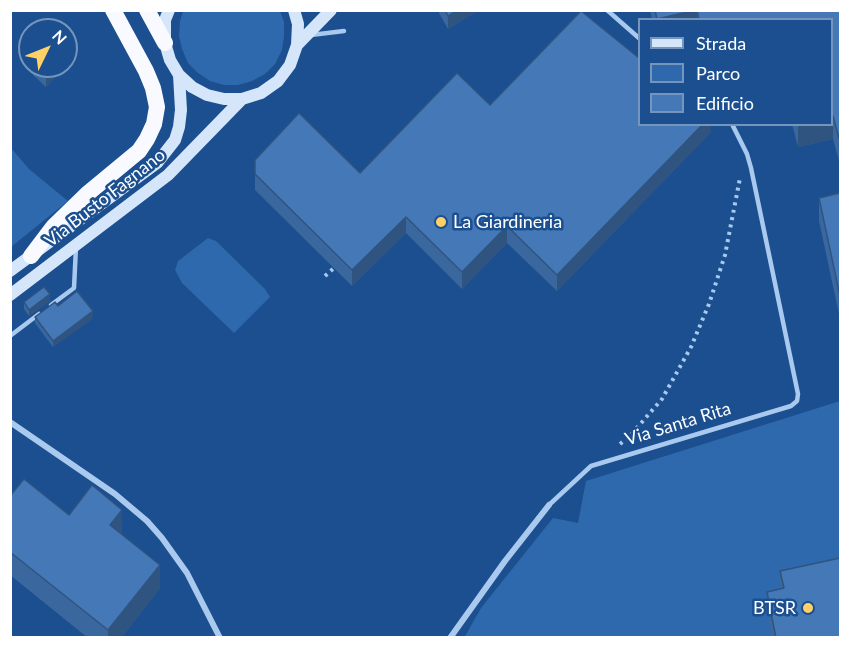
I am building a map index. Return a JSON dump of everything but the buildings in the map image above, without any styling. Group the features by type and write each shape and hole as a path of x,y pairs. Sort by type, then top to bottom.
{"highway":[{"path":"31,256 53,226 138,151 154,124 157,107 153,88 146,70 113,10"},
{"path":"147,10 165,43"}],"main road":[{"path":"169,10 165,20 165,43 170,60 179,75 192,87 207,95 224,99 242,99 261,93 278,81 290,65 297,45 298,24 294,10"},
{"path":"297,45 331,10"},
{"name":"Via Busto Fagnano","path":"10,271 157,163 175,140 179,127 181,110 179,75"},
{"name":"Via Busto Fagnano","path":"10,295 168,174 242,99"}],"street":[{"path":"10,422 115,494 147,521 187,573 220,638"},
{"name":"Via Santa Rita","path":"450,638 505,561 549,505"}],"lane":[{"path":"607,10 638,38"},
{"path":"307,36 344,31"},
{"path":"733,126 747,154"},
{"name":"Via Santa Rita","path":"549,505 591,466 791,406 798,401 747,154"},
{"path":"10,336 74,288 77,243"}],"path":[{"path":"614,449 629,437 662,399 691,347 709,304 725,255 736,195 747,154"},
{"path":"325,276 334,268"}],"green space":[{"path":"183,11 280,11 284,22 282,50 275,64 265,74 252,81 238,85 224,85 210,81 188,63 182,49 179,36"},
{"path":"11,148 29,169 68,201 11,247"},
{"path":"208,238 216,241 265,289 270,297 234,333 182,283 175,270 178,261"},
{"path":"840,401 840,637 464,638 481,608 553,518 578,523 586,481"}],"place":[{"name":"La Giardineria","path":"441,222"},
{"name":"BTSR","path":"808,608"}]}
